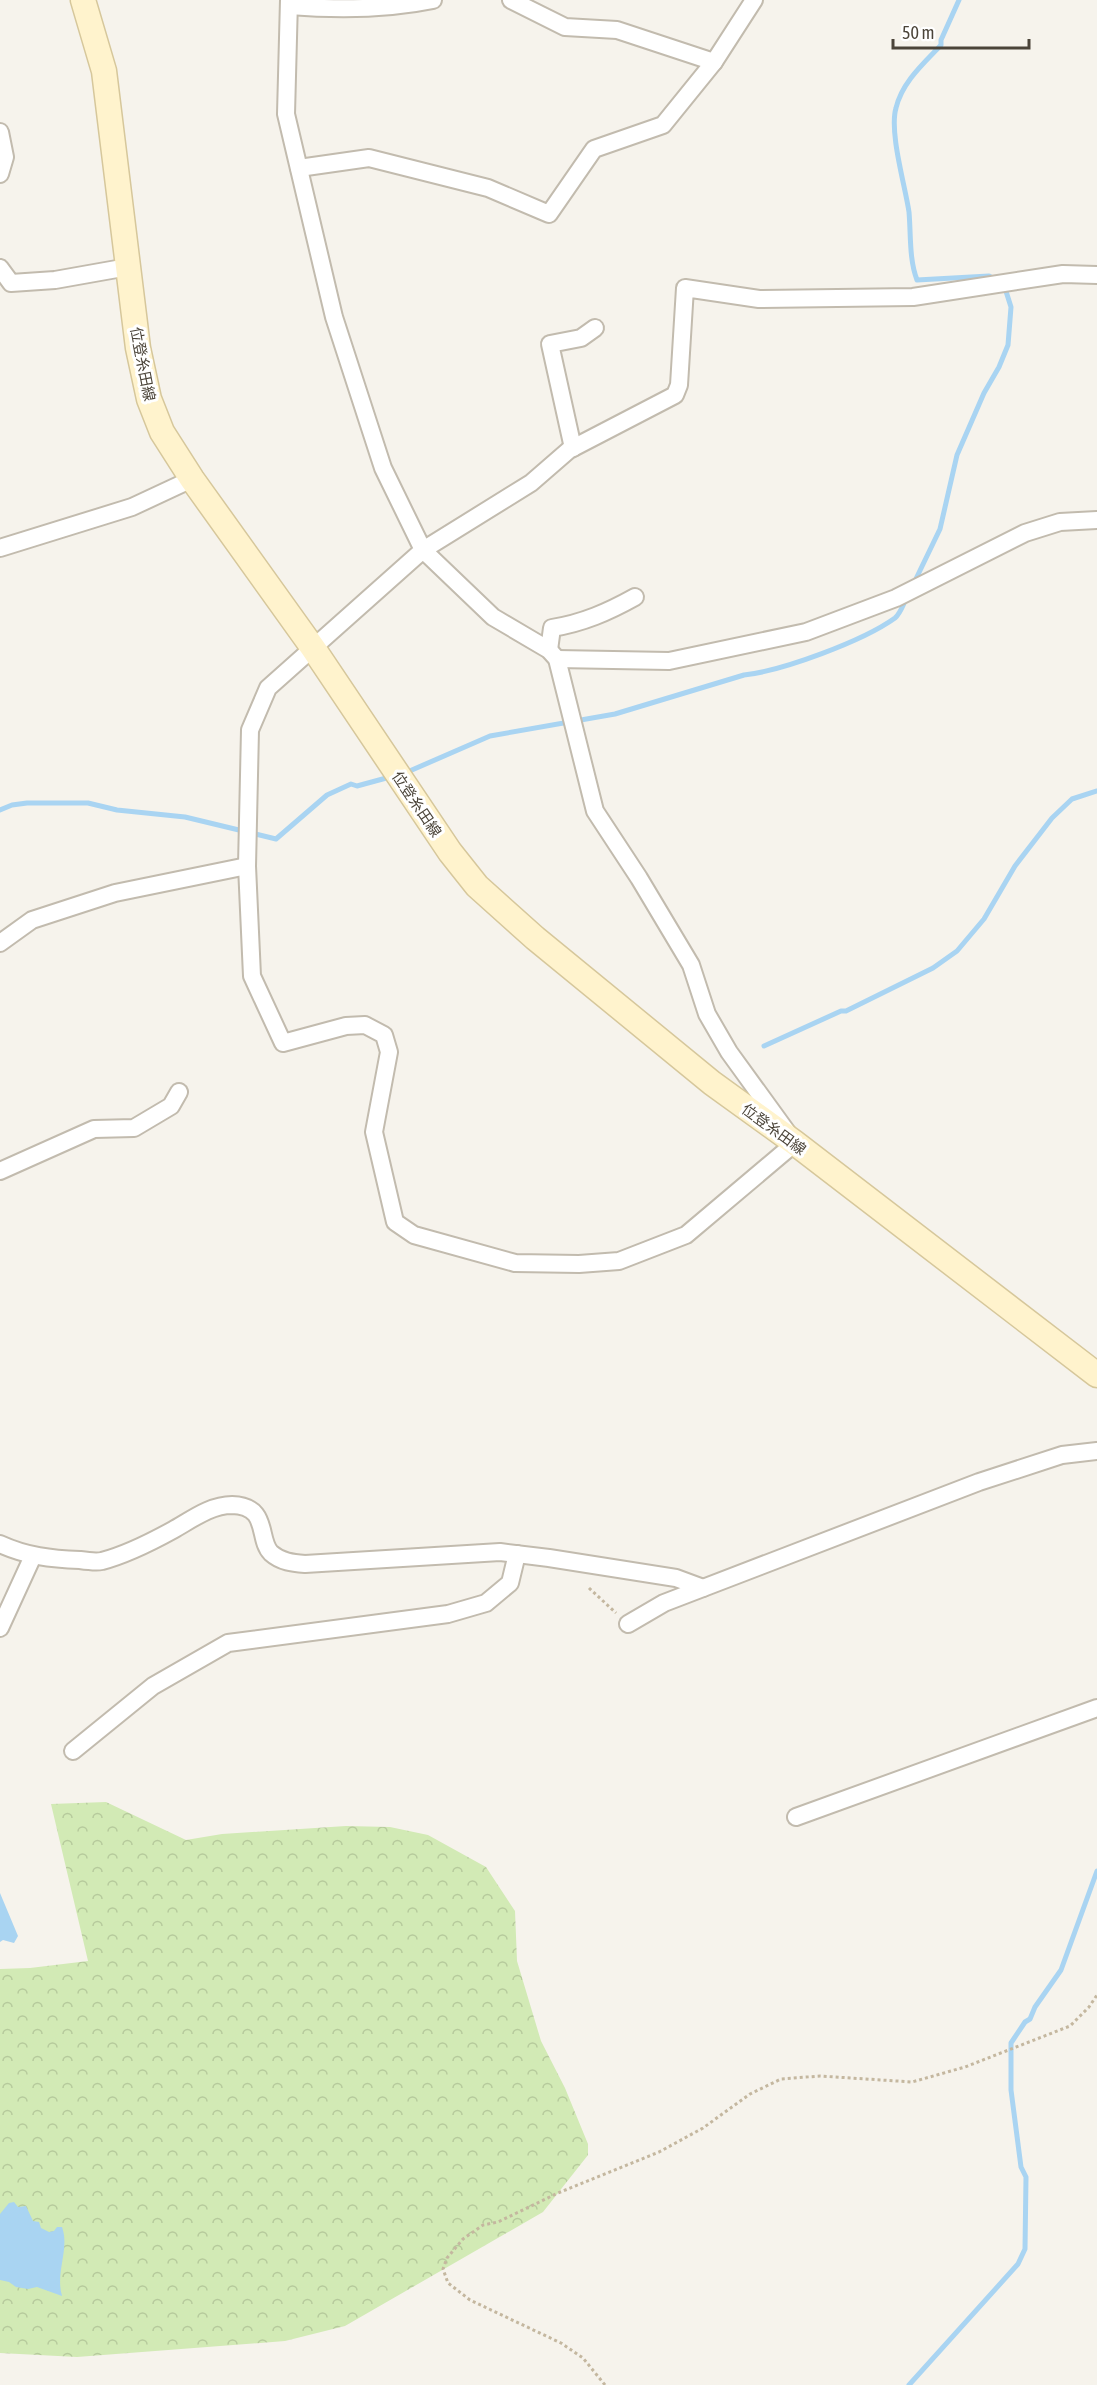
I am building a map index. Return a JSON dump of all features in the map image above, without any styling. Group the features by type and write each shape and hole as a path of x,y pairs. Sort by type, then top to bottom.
{"main road":[{"name":"位登糸田線","path":"83,0 104,71 138,348 149,399 162,432 192,479 313,648 450,852 477,886 535,938 712,1083 795,1143 1097,1375"}],"street":[{"path":"433,0 398,8 328,9 289,3 286,114 334,317 383,468 423,550 493,617 553,654 669,661 806,632 896,598 1025,533 1060,522 1097,520"},
{"path":"511,0 565,27 617,30 714,62"},
{"path":"299,168 369,158 488,188 549,214 594,149 663,125 714,62 754,0"},
{"path":"0,132 5,156 0,174"},
{"path":"0,268 11,283 55,280 128,267"},
{"path":"635,597 601,615 577,624 552,628 553,654 595,810 691,965 707,1014 729,1052 795,1143 686,1235 619,1261 579,1264 515,1263 414,1235 395,1222 374,1132 389,1052 384,1035 365,1025 346,1026 283,1043 252,976 247,866 251,779 250,730 268,688 423,550 531,483 573,448 675,395 679,385 685,288 759,299 913,297 1063,274 1097,275"},
{"path":"573,448 550,344 581,338 595,328"},
{"path":"0,548 132,507 192,479"},
{"path":"0,943 32,920 115,893 247,866"},
{"path":"0,1172 94,1129 134,1128 171,1106 179,1092"},
{"path":"628,1624 664,1603 979,1482 1062,1455 1097,1451"},
{"path":"0,1544 16,1552 48,1559 101,1561 157,1539 213,1508 232,1505 252,1512 262,1524 270,1552 284,1562 305,1564 500,1552 676,1578 703,1588"},
{"path":"73,1751 153,1686 228,1642 448,1614 467,1609 486,1603 510,1583 517,1554"},
{"path":"0,1628 33,1556"},
{"path":"796,1817 1097,1708"}],"path":[{"path":"589,1588 628,1624"},
{"path":"605,2385 583,2358 561,2343 470,2300 448,2283 443,2269 447,2258 463,2239 483,2225 498,2222 558,2193 658,2152 703,2128 750,2094 781,2079 820,2076 912,2082 965,2067 1070,2026 1089,2007 1097,1995"}],"green space":[{"path":"106,1802 186,1840 222,1834 346,1826 390,1827 428,1835 486,1867 515,1911 517,1961 541,2041 565,2088 588,2144 588,2155 543,2212 345,2326 285,2341 77,2357 0,2353 0,1969 88,1961 51,1804"}],"water":[{"path":"0,1893 18,1936 14,1943 3,1940 0,1942"},
{"path":"14,2202 18,2207 26,2206 33,2221 39,2222 41,2228 49,2232 62,2227 64,2244 60,2287 62,2296 37,2287 28,2289 16,2287 0,2280 0,2214 9,2203"}],"waterway":[{"path":"959,0 941,40 941,45 914,74 899,99 894,118 896,144 909,212 911,255 917,280 989,276 994,279"},
{"path":"913,585 940,529 957,455 1008,345 1011,307 1004,285"},
{"path":"405,773 490,736 615,714 822,654 881,627 897,616 906,599"},
{"path":"0,810 12,805 27,803 88,803 117,810 185,817 276,839 327,795 351,784 357,786 390,777"},
{"path":"764,1046 841,1011 846,1011 933,968 957,951 984,919 1015,866 1052,818 1072,799 1097,791"},
{"path":"909,2385 1018,2264 1025,2249 1026,2177 1021,2167 1011,2090 1011,2043 1025,2022 1030,2019 1035,2007 1061,1970 1097,1871"}]}
